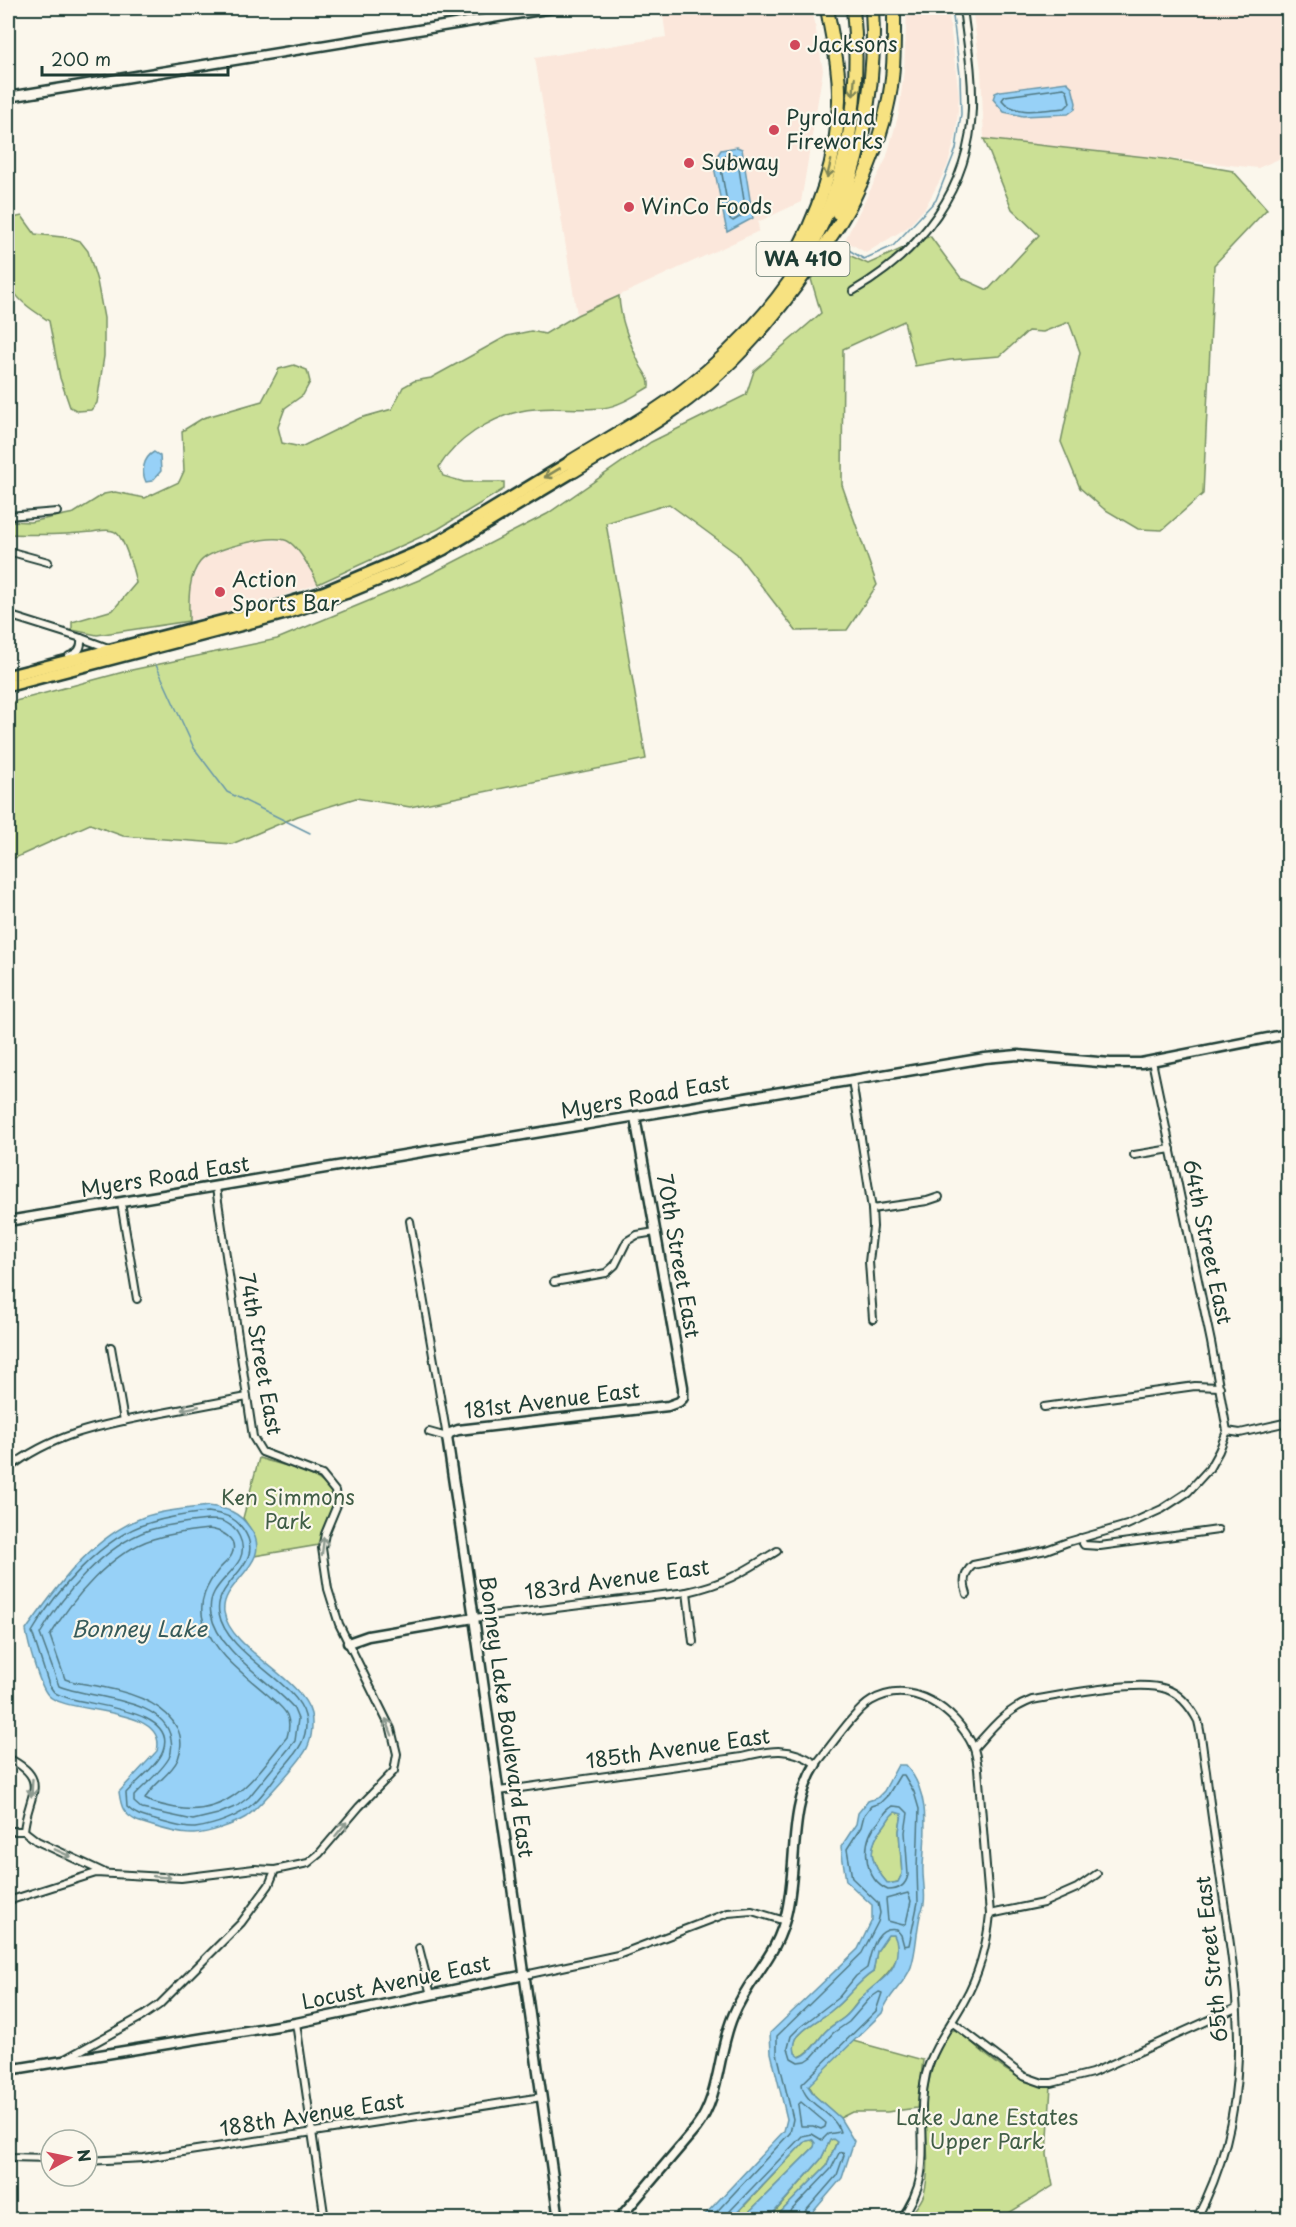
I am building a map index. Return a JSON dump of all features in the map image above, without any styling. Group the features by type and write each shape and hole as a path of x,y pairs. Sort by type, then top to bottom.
{"highway":[{"path":"614,435 687,381 734,337 784,274 807,233 826,181 837,125 838,75 827,8"},
{"name":"WA 410","path":"8,686 256,621 346,593 402,570 444,549 684,390 723,357 770,307 806,254 823,222 832,200 847,142 854,76 854,8"},
{"name":"WA 410","path":"8,676 288,603 324,592 390,566 430,547 675,409 745,349 772,319 818,254 843,200 862,141 873,71 872,8"},
{"path":"818,254 841,222 853,199 883,123 888,106 893,69 894,8"}],"street":[{"path":"8,97 553,8"},
{"path":"853,291 888,269 919,240 944,206 962,168 969,137 972,108 971,67 963,8"},
{"path":"8,516 57,512"},
{"path":"8,551 48,562"},
{"path":"8,615 111,649"},
{"path":"45,666 56,659 75,654 80,649 81,638"},
{"name":"Myers Road East","path":"8,1221 985,1058 1018,1055 1110,1063 1141,1063 1288,1034"},
{"name":"64th Street East","path":"1152,1060 1220,1387 1227,1431"},
{"path":"852,1080 872,1209 873,1227 869,1262 873,1319"},
{"name":"70th Street East","path":"634,1117 683,1387 682,1401"},
{"path":"1134,1155 1171,1149"},
{"name":"74th Street East","path":"216,1188 253,1437 260,1449 271,1457 322,1475 335,1491 337,1505 325,1534 322,1556 332,1605 393,1736 397,1754 394,1771 315,1858 308,1863 275,1870"},
{"path":"872,1209 927,1201 939,1197"},
{"path":"121,1203 137,1299"},
{"name":"Bonney Lake Boulevard East","path":"410,1221 447,1437 474,1618 542,2097 556,2219"},
{"path":"554,1282 606,1273 615,1265 627,1240 637,1235 654,1232"},
{"path":"111,1347 124,1420"},
{"path":"1044,1407 1195,1386 1220,1387"},
{"path":"8,1469 53,1440 94,1427 247,1397"},
{"name":"181st Avenue East","path":"429,1432 447,1437 458,1430 668,1406 682,1401"},
{"path":"967,1594 964,1579 969,1569 979,1563 1046,1550 1142,1519 1179,1499 1209,1469 1227,1431 1240,1432 1288,1422"},
{"path":"1080,1538 1084,1545 1100,1546 1218,1530"},
{"name":"183rd Avenue East","path":"348,1643 368,1635 474,1618 687,1592 728,1581 777,1551"},
{"path":"687,1592 693,1642"},
{"name":"65th Street East","path":"974,1748 1003,1715 1019,1704 1032,1700 1143,1685 1165,1689 1179,1697 1193,1713 1200,1730 1236,2008 1239,2064 1232,2120 1221,2164 1196,2220"},
{"path":"618,2220 706,2114 734,2014 773,1951 784,1922 791,1894 796,1823 801,1794 807,1778 816,1764 868,1703 900,1694 921,1696 943,1708 959,1723 974,1748 980,1779 990,1914 979,1971 942,2037 927,2072 922,2102 924,2164 913,2203 900,2220"},
{"name":"185th Avenue East","path":"499,1791 731,1758 771,1750 790,1751 816,1764"},
{"path":"8,1758 27,1769 33,1779 33,1792 24,1831"},
{"path":"8,1832 24,1831 37,1841 104,1872 181,1878 254,1869 275,1870 269,1885 241,1923 159,2005 65,2060"},
{"path":"8,1901 104,1872"},
{"path":"990,1914 1043,1903 1077,1888 1097,1875"},
{"name":"Locust Avenue East","path":"8,2070 296,2023 618,1955 729,1913 752,1911 784,1922"},
{"path":"419,1948 430,1995"},
{"path":"952,2022 1023,2076 1043,2083 1052,2083 1092,2073 1236,2008"},
{"path":"296,2023 325,2220"},
{"name":"188th Avenue East","path":"99,2160 144,2158 542,2097"},
{"path":"8,2157 39,2158"}],"shaded area":[{"path":"662,8 812,8 823,70 801,202 758,222 759,231 577,315 535,58 666,37"},
{"path":"948,8 959,96 956,136 947,167 925,208 908,227 866,253 845,240 886,159 899,113 907,9"},
{"path":"972,8 1288,8 1288,155 1258,168 984,139 981,70"},
{"path":"285,540 294,546 318,584 262,603 189,621 190,586 200,562 216,552 256,541"}],"green space":[{"path":"984,139 1164,159 1233,171 1267,209 1214,265 1203,494 1162,530 1138,529 1104,509 1080,488 1061,442 1080,352 1069,322 1043,332 1028,331 1000,356 950,360 915,366 904,321 843,349 842,485 877,585 847,630 796,631 737,554 669,504 606,523 646,759 410,807 356,798 298,816 232,844 123,836 90,824 8,861 8,703 127,671 277,639 419,580 547,514 651,442 746,395 754,371 821,313 811,279 834,248 868,264 930,236 961,278 988,290 1039,235 1012,209"},
{"path":"22,216 35,234 71,238 80,241 88,251 104,318 104,356 97,403 91,410 78,411 70,407 60,378 49,321 20,299 10,283 6,256 8,219"},
{"path":"619,296 626,331 648,378 649,387 609,407 531,409 509,414 485,425 454,448 439,467 443,476 464,482 504,482 504,489 438,529 318,584 304,559 290,542 277,539 240,544 206,557 196,568 191,583 189,621 97,635 72,630 72,622 113,610 136,583 128,555 118,535 107,530 39,535 8,534 8,521 30,522 74,513 104,494 115,492 145,498 179,482 184,471 182,431 203,418 262,401 279,369 294,365 307,370 310,382 303,395 285,408 278,427 282,443 301,447 360,418 392,409 403,387 414,381 431,378 507,336 531,331 545,334 577,315"},
{"name":"Ken Simmons Park","path":"259,1458 306,1473 326,1486 332,1494 331,1514 319,1545 254,1556 253,1536 243,1518"},
{"path":"895,1812 902,1814 899,1831 902,1874 898,1882 888,1884 874,1863 872,1849 878,1834"},
{"path":"888,1935 894,1935 898,1944 896,1960 892,1967 846,2016 825,2031 808,2052 799,2057 794,2048 799,2035 838,2005 873,1972 877,1951"},
{"name":"Lake Jane Estates Upper Park","path":"954,2030 960,2032 1001,2067 1013,2074 1038,2084 1051,2085 1047,2155 1053,2186 999,2219 914,2220 909,2217 921,2200 926,2184 928,2164 925,2107 930,2075 942,2042 948,2033"},
{"path":"853,2041 923,2060 917,2108 887,2112 852,2112 840,2118 815,2096 808,2084"},
{"path":"811,2139 816,2143 814,2147 742,2219 731,2220 806,2140"},
{"path":"830,2140 837,2141 827,2165 774,2219 768,2220 821,2159"}],"water":[{"path":"1067,82 1072,87 1076,103 1075,109 1068,114 1023,116 1004,112 993,99 995,93 1000,91"},
{"path":"737,147 742,149 753,218 727,232 713,162 721,150"},
{"path":"154,452 160,456 161,471 152,481 146,482 144,466 147,458"},
{"name":"Bonney Lake","path":"208,1506 221,1508 237,1515 250,1528 256,1541 256,1552 252,1562 225,1601 224,1612 229,1626 239,1639 281,1675 305,1701 311,1714 312,1730 305,1752 252,1812 228,1826 188,1834 137,1821 126,1813 122,1806 119,1792 157,1751 156,1736 147,1726 132,1718 74,1706 48,1695 31,1654 26,1630 77,1564 108,1537 144,1517 168,1511"},
{"path":"898,1765 905,1765 919,1787 924,1813 924,1905 919,1919 913,1960 905,1979 888,2000 882,2013 808,2086 815,2096 840,2118 854,2141 842,2178 807,2219 774,2219 827,2165 837,2142 833,2139 830,2140 821,2159 768,2219 742,2219 814,2147 815,2143 812,2139 806,2140 731,2219 701,2219 784,2131 787,2119 771,2053 770,2033 858,1949 872,1920 872,1905 846,1881 841,1847 856,1824 858,1813 868,1801 877,1798 884,1791","holes":["895,1812 902,1814 899,1831 902,1874 898,1882 888,1884 874,1863 872,1849 878,1834","888,1935 894,1935 896,1941 897,1955 893,1967 863,1996 848,2015 826,2031 808,2053 800,2057 794,2050 795,2041 799,2035 838,2005 873,1972 877,1951"]}],"waterway":[{"path":"842,246 864,259 893,246 936,200 956,149 961,114 960,75 952,8"},
{"path":"156,665 194,748 227,792 310,833"}],"place":[{"name":"Jacksons","path":"795,45"},
{"name":"Pyroland Fireworks","path":"774,130"},
{"name":"Subway","path":"689,163"},
{"name":"WinCo Foods","path":"629,207"},
{"name":"Action Sports Bar","path":"220,592"}]}
